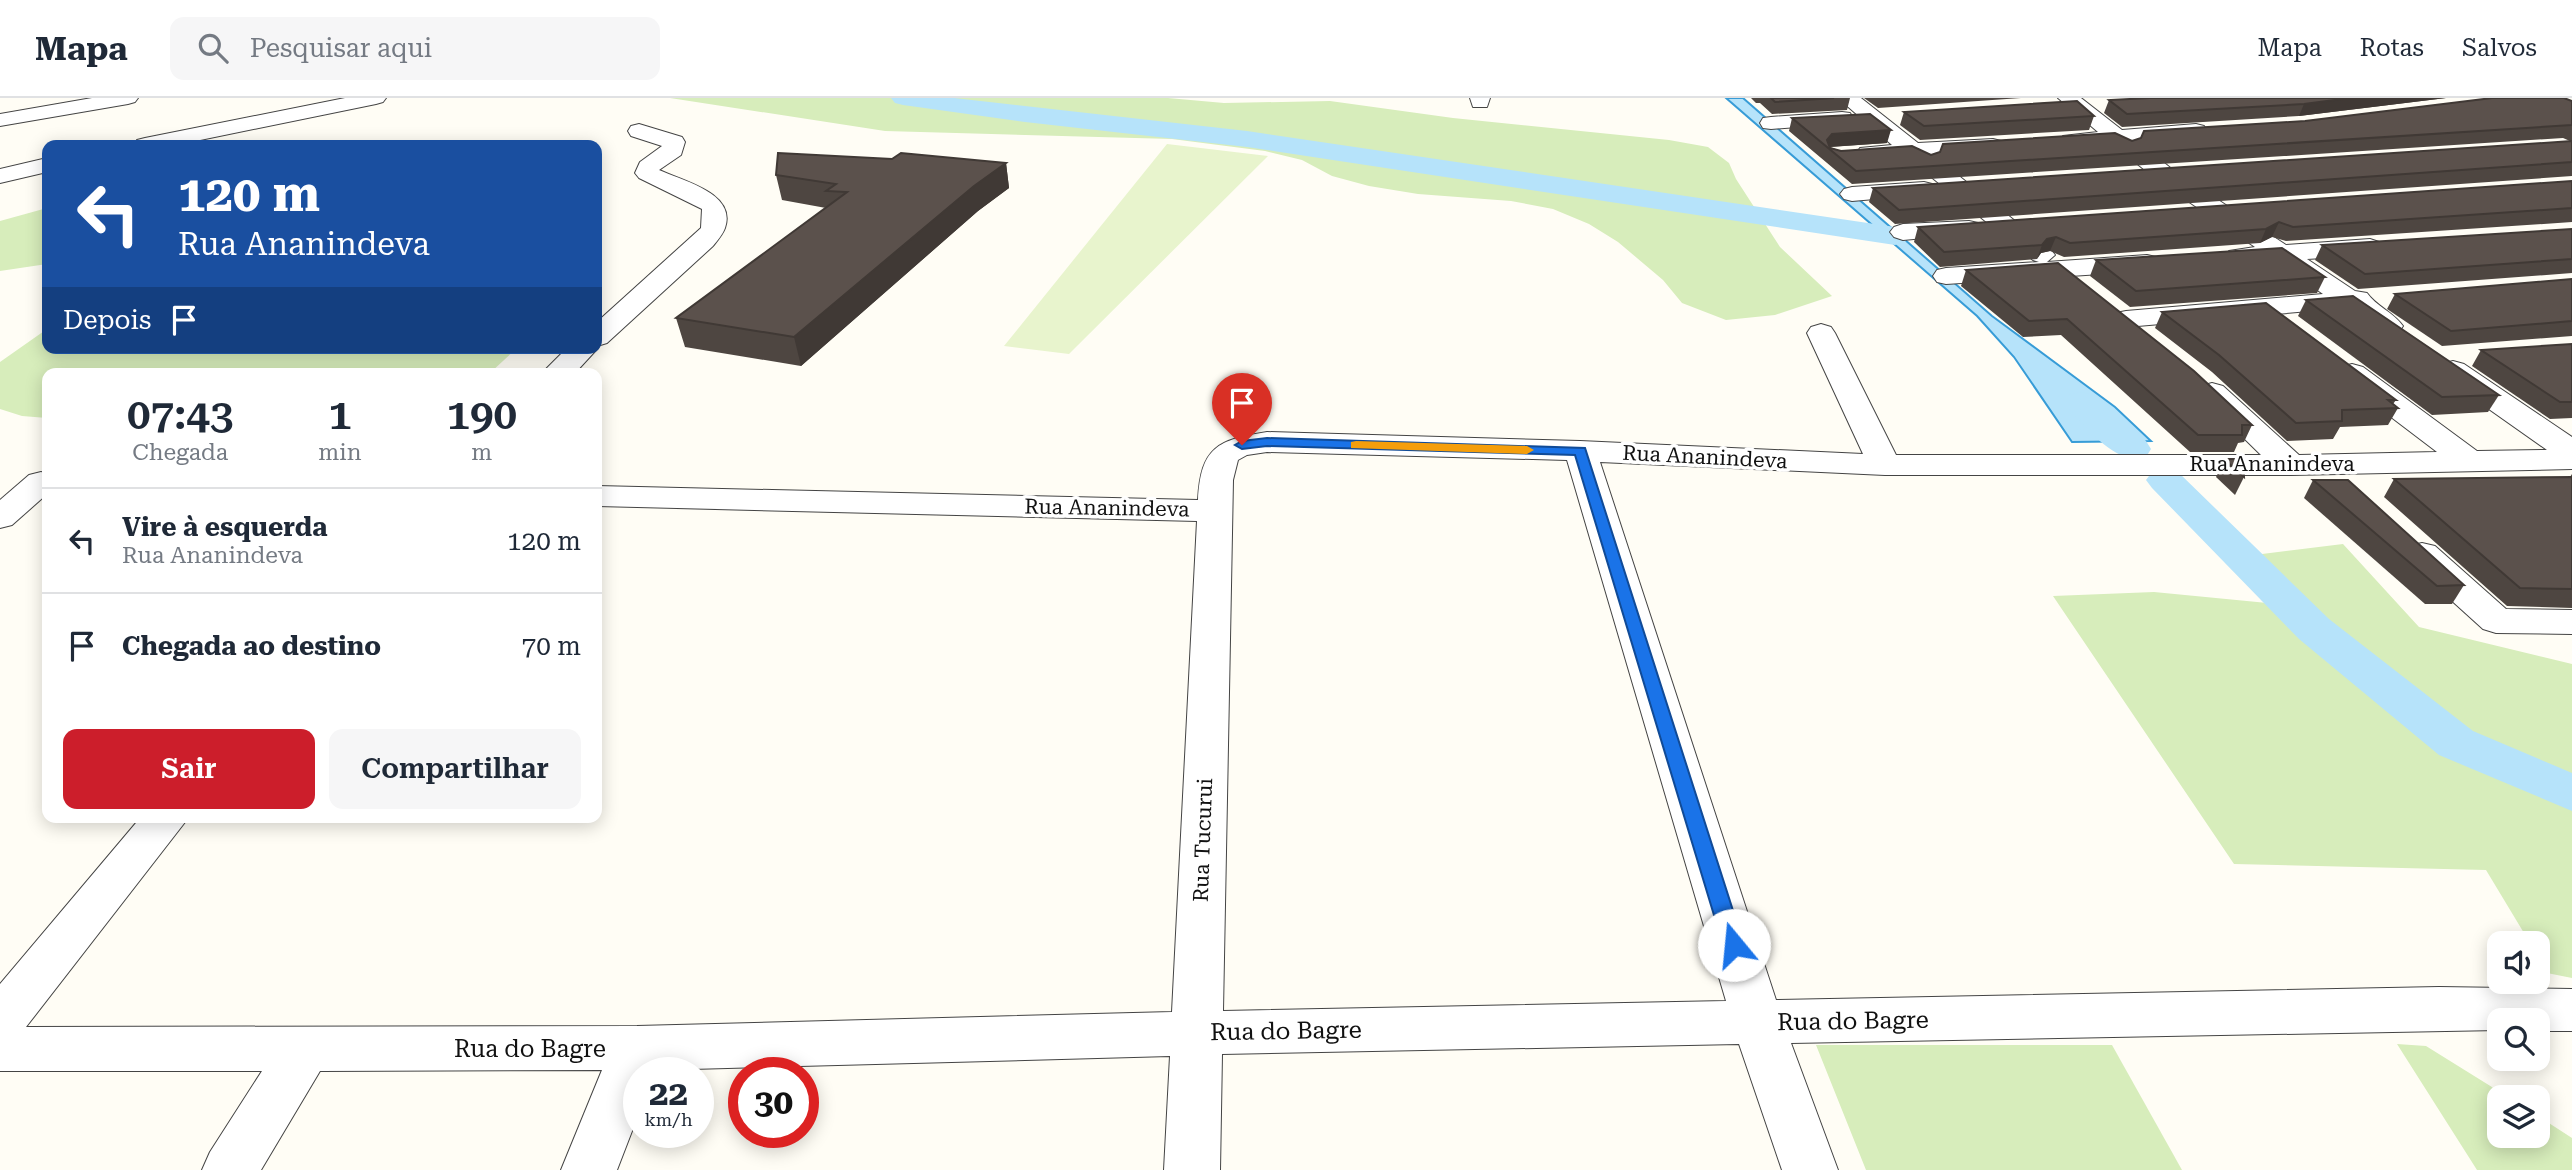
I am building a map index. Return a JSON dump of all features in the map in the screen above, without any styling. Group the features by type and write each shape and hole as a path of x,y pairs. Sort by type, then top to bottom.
{"street":[{"path":"0,120 128,98"},
{"path":"166,140 325,103 376,98"},
{"path":"1848,98 2158,345"},
{"path":"2068,104 2108,105"},
{"path":"2068,104 2165,175 2351,299 2572,452"},
{"path":"1770,123 1901,115"},
{"path":"2049,142 2216,130"},
{"path":"602,333 704,242 713,228 714,207 704,199 647,173 648,167 673,150 674,142 639,131"},
{"path":"1850,154 2009,145"},
{"path":"0,176 42,166"},
{"path":"2138,176 2206,172"},
{"path":"1852,194 1987,185"},
{"path":"2179,214 2260,208"},
{"path":"1903,232 2046,223"},
{"path":"2213,258 2392,245"},
{"path":"1946,276 2172,261"},
{"path":"2108,306 2264,307 2392,296"},
{"path":"2264,307 2296,331"},
{"path":"1821,333 1885,465"},
{"path":"2425,350 2476,355"},
{"path":"562,368 578,354"},
{"path":"2329,355 2469,461"},
{"path":"2189,371 2308,465 2355,492"},
{"name":"Rua Ananindeva","path":"602,496 1215,511 1218,463 1225,452 1242,445 1267,442 1580,451 1885,465 2308,465 2572,459"},
{"path":"1580,451 1758,1023 1810,1170"},
{"path":"0,483 42,482"},
{"path":"0,518 42,484"},
{"name":"Rua Tucurui","path":"1192,1170 1215,511"},
{"path":"2395,529 2496,621 2572,622"},
{"path":"0,1021 162,823"},
{"name":"Rua do Bagre","path":"0,1049 637,1048 1197,1033 2425,1008 2572,1010"},
{"path":"589,1170 637,1048"},
{"path":"230,1170 305,1049"}],"green space":[{"path":"670,98 1168,98 1224,103 1330,101 1453,118 1669,140 1708,147 1729,163 1736,179 1780,247 1832,296 1775,315 1726,320 1682,303 1663,280 1618,242 1589,224 1553,209 1511,201 1418,194 1369,186 1332,176 1302,160 1265,151 1172,139 885,131"},
{"path":"1167,144 1268,156 1069,354 1004,346"},
{"path":"42,209 42,265 0,271 0,221"},
{"path":"42,333 42,354 511,354 495,368 42,368 42,418 22,416 0,409 0,362"},
{"path":"2343,544 2419,627 2572,664 2572,978 2550,974 2550,931 2523,931 2486,870 2234,864 2053,596 2154,592 2308,607 2254,555"},
{"path":"2397,1044 2426,1046 2489,1085 2487,1148 2550,1148 2550,1124 2572,1138 2572,1170 2477,1170"},
{"path":"1816,1045 2112,1045 2182,1170 1866,1170"}],"water":[{"path":"1726,98 1743,98 1992,316 2115,407 2151,441 2072,442 2014,357 1977,316"}],"building":[{"path":"1771,98 1834,98 1775,102"},
{"path":"2350,98 2304,104 2127,114 2109,100"},
{"path":"2492,98 2564,98 2572,101 2572,125 1856,171 1792,118 1870,114 1891,130 1832,134 1827,140 1830,148 1841,151 1912,146 1931,155 1940,152 1943,144 2115,133 2132,141 2141,138 2144,131 2305,121"},
{"path":"2077,101 2094,116 1924,126 1904,112"},
{"path":"2572,141 2572,162 1899,210 1873,188"},
{"path":"778,153 892,159 901,153 1006,163 974,186 794,337 676,318 847,192 826,191 836,184 776,175"},
{"path":"2572,181 2572,208 2293,227 2279,222 2266,229 2070,243 2056,237 2047,239 2042,245 1944,252 1918,227"},
{"path":"2572,229 2572,259 2365,274 2322,245"},
{"path":"2282,248 2325,277 2136,291 2096,260"},
{"path":"2058,263 2194,371 2252,425 2242,425 2242,435 2198,435 2067,319 2029,321 1966,270"},
{"path":"2572,279 2572,321 2451,331 2395,294"},
{"path":"2353,296 2499,395 2442,397 2306,300"},
{"path":"2266,303 2396,400 2388,400 2398,408 2342,410 2342,421 2296,423 2219,355 2162,312"},
{"path":"2572,344 2572,402 2560,402 2481,350"},
{"path":"2224,459 2243,459 2244,477"},
{"path":"2572,477 2572,589 2520,588 2394,479"},
{"path":"2313,480 2348,480 2464,585 2437,586"}],"waterway":[{"path":"903,98 1025,115 1247,139 1895,236"},
{"path":"2081,402 2133,449"},
{"path":"2165,480 2314,629 2456,743 2572,793"}],"slow traffic":[{"path":"1356,445 1527,450"}],"route":[{"path":"1242,445 1267,442 1580,451 1734,945"}]}
